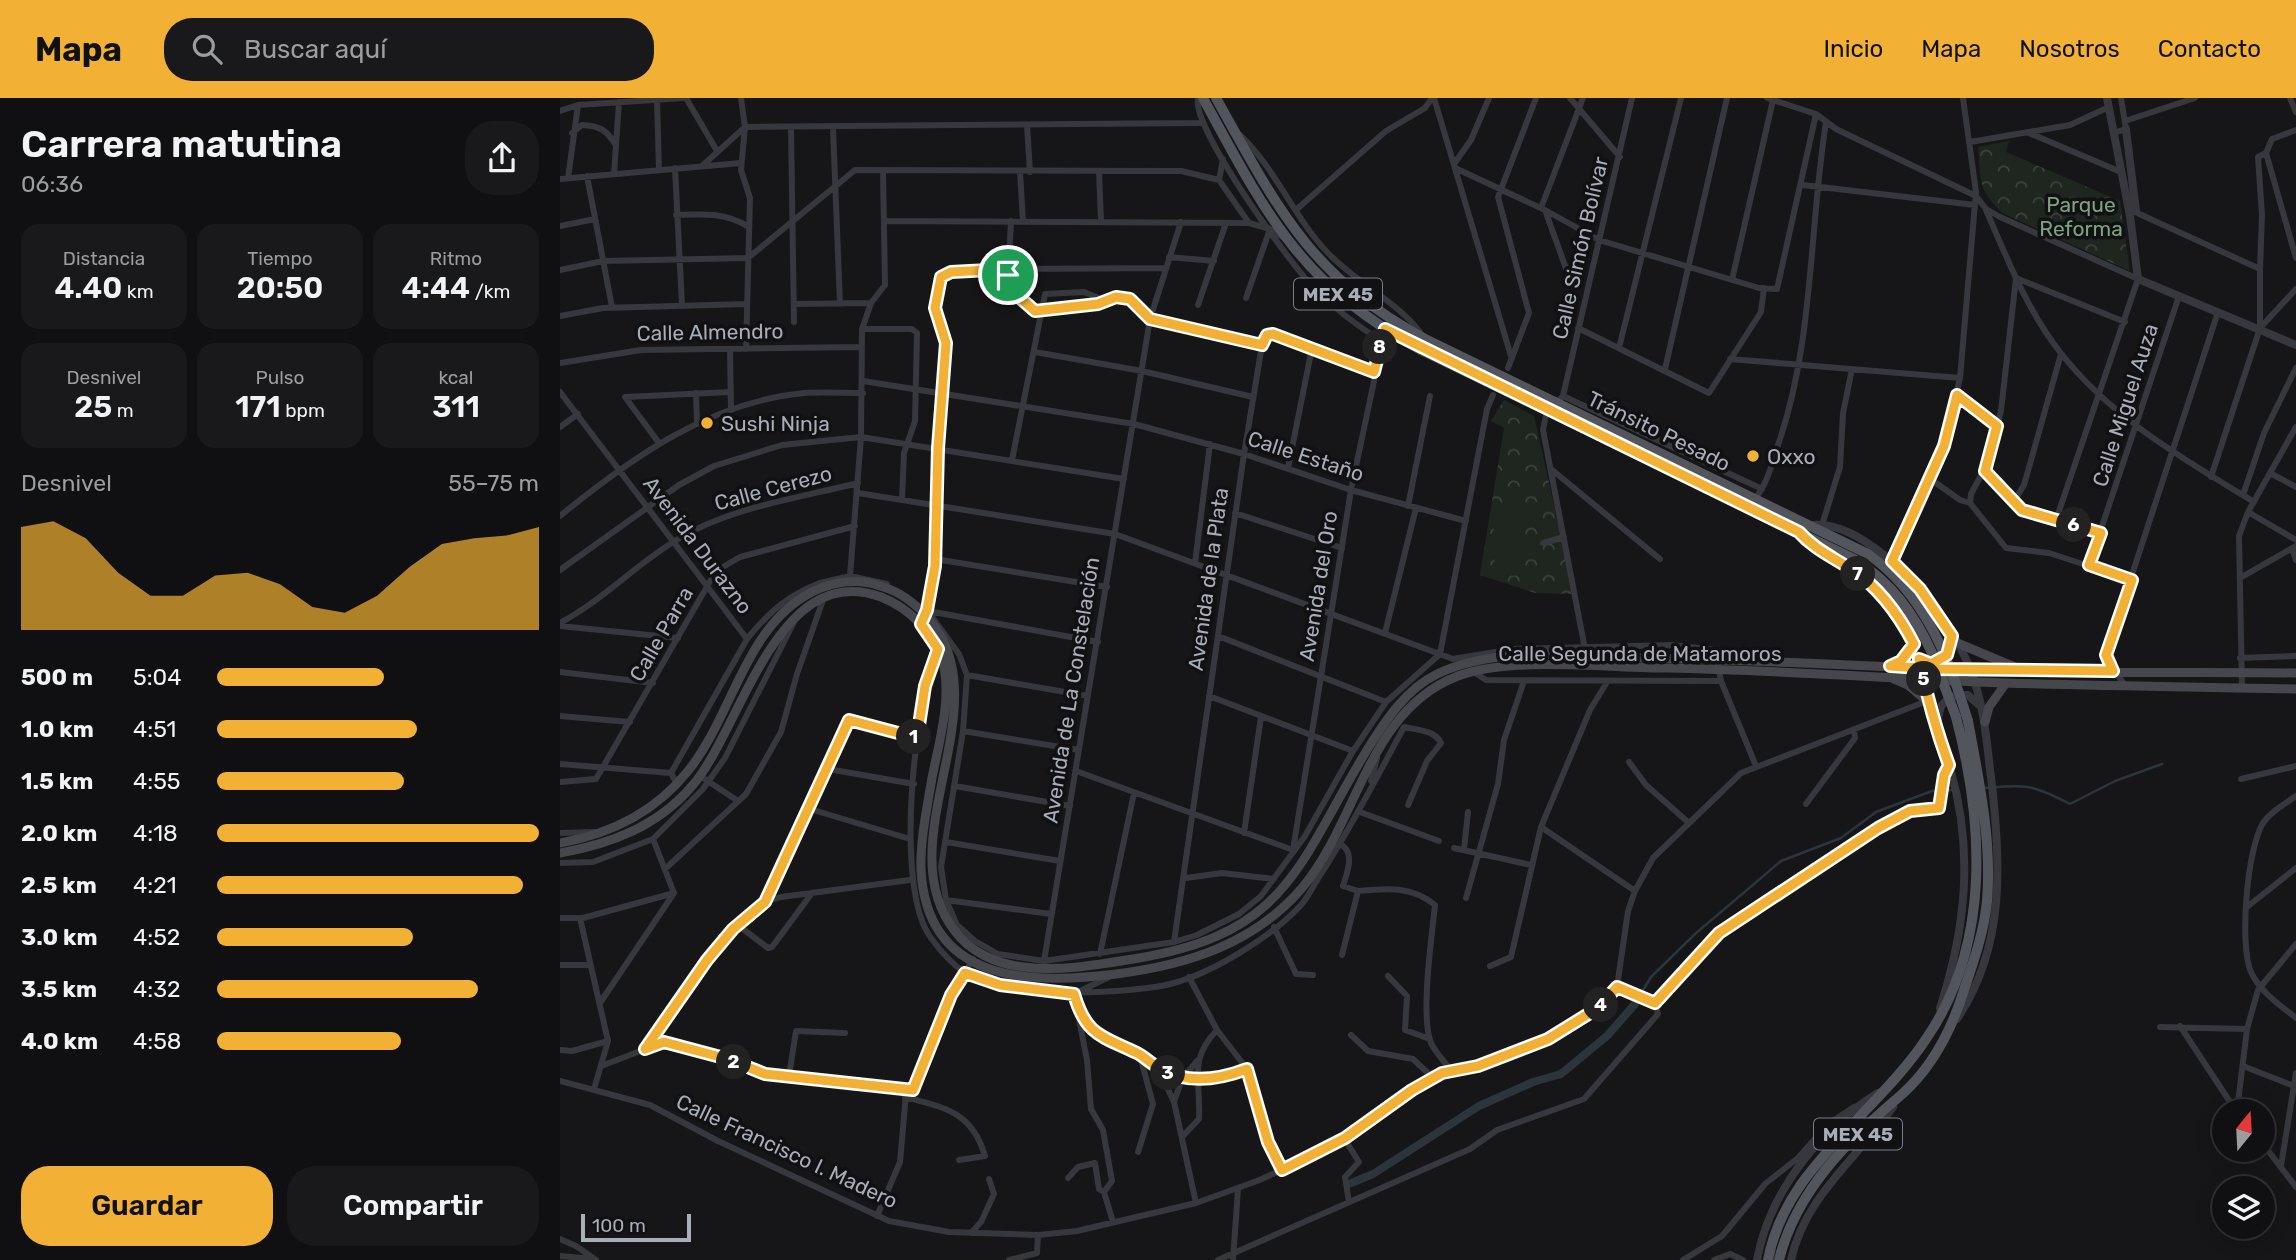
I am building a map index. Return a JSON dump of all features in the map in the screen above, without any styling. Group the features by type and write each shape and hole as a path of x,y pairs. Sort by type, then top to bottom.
{"main road":[{"name":"MEX 45","path":"1200,98 1284,239 1342,299 1385,329 1556,403"},
{"name":"MEX 45","path":"1216,98 1285,220 1304,244 1355,294 1425,339 1556,403"},
{"name":"Tránsito Pesado","path":"1556,403 1755,499 1804,528"},
{"name":"Tránsito Pesado","path":"1556,403 1889,570 1919,605 1942,651 1968,722 1982,797 1987,847 1987,902 1974,963 1955,1021"},
{"name":"MEX 45","path":"1768,1260 1781,1217 1796,1189 1917,1052 1933,1027 1960,972 1973,924 1976,858 1961,734 1932,653 1904,603 1866,560"},
{"path":"560,843 632,820 677,784 696,760 768,628 789,605 821,585 869,583 904,597 924,616 949,652 955,684 926,865"},
{"path":"560,853 602,844 640,829 705,778 769,649 786,625 823,600 838,594 862,592 924,616 938,649 946,682 926,865"},
{"path":"1953,639 1995,661 2029,672"},
{"path":"1890,666 1901,661 1914,644"},
{"name":"Calle Segunda de Matamoros","path":"926,865 935,896 946,919 960,938 977,952 1021,967 1091,964 1195,946 1247,920 1268,904 1300,869 1361,759 1394,710 1431,677 1493,658 1527,656 1718,664 1889,677 1924,678 1935,674"},
{"name":"Calle Segunda de Matamoros","path":"926,865 926,901 931,914 952,946 971,962 1015,978 1063,979 1118,974 1189,960 1240,939 1277,913 1313,872 1378,749 1398,722 1422,698 1458,676 1529,666 1718,664 1740,661 1890,666 1920,664 1935,674"},
{"path":"1935,674 1969,670 2296,673"},
{"path":"1935,674 2006,683 2296,689"},
{"path":"1889,677 1908,685 1927,701"},
{"path":"1985,722 1989,707 2006,683"},
{"name":"MEX 45","path":"1779,1260 1799,1209 1819,1179 1866,1125 1900,1096 1928,1063 1955,1021"}],"street":[{"path":"560,111 578,105 684,98 717,151"},
{"path":"741,98 745,127 741,163 750,198 746,349"},
{"path":"1200,98 1201,124 1270,229 1282,252 1336,309 1382,341"},
{"path":"1297,209 1386,131 1425,108 1433,98"},
{"path":"1433,98 1511,356"},
{"path":"1455,166 1471,140 1489,98"},
{"path":"1508,368 1529,313 1498,197 1536,98"},
{"path":"1570,98 1620,157"},
{"path":"1568,274 1543,209 1583,98"},
{"name":"Calle Simón Bolívar","path":"1585,649 1543,430 1556,403 1578,328 1632,98"},
{"path":"1619,348 1681,98"},
{"path":"1665,369 1727,98"},
{"path":"1892,561 1944,446 1960,378 1976,191 1963,98"},
{"path":"2056,520 2138,279 2121,98"},
{"path":"2113,132 2194,98"},
{"path":"2290,98 2296,112"},
{"path":"1732,280 1770,99 1816,114 1836,130 1976,191 2015,278 2061,354 2136,427 2254,502"},
{"path":"657,100 659,170"},
{"path":"614,174 619,102"},
{"path":"1970,142 2081,122 2108,103 2121,172 2133,214"},
{"path":"578,105 564,179 741,163"},
{"path":"1455,166 1599,240 1732,280 1777,289 1803,185 1816,114"},
{"path":"1755,499 1767,479 1792,405 1800,364 1816,187 1826,122"},
{"path":"702,166 745,127 1201,124"},
{"path":"572,133 582,125 599,126 608,132 616,146"},
{"path":"1027,125 1030,172"},
{"path":"1232,127 1262,156 1329,255 1402,313 1425,339"},
{"path":"791,128 794,322"},
{"path":"833,128 840,304"},
{"path":"2296,130 2272,139 2266,153 2296,258"},
{"path":"2028,133 2121,172"},
{"path":"2211,477 2260,328 2262,215 2258,157 2266,153"},
{"path":"1219,180 1223,159"},
{"path":"675,168 682,305"},
{"path":"560,270 603,261 748,258 793,224 855,170 1181,171 1219,180 1249,223"},
{"path":"883,170 885,285 871,303 862,329 861,437 850,576 875,579 903,591 924,616 943,629 965,663 967,676 963,731 942,867 946,900 957,925 975,941 998,954 1044,961 1174,942 1239,914 1261,897 1305,836 1353,751 1386,702 1440,654 1493,395"},
{"path":"1099,171 1101,221"},
{"path":"1020,172 1023,221"},
{"path":"587,176 612,307"},
{"path":"1803,185 1975,205"},
{"path":"1986,209 2138,279 2296,345"},
{"path":"676,215 719,214 735,218 749,227"},
{"path":"2133,214 2260,270"},
{"path":"560,226 595,219"},
{"path":"884,221 1249,223 1270,229 1284,239"},
{"path":"1011,221 1008,269 1011,290"},
{"name":"Avenida de La Constelación","path":"1044,961 1150,319 1181,222"},
{"path":"1199,305 1226,223"},
{"path":"1246,298 1270,229"},
{"path":"1169,257 1214,261"},
{"path":"924,616 935,559 940,393 946,343 935,308 941,277 951,272 1008,269 1165,268"},
{"path":"992,271 1035,311 1107,301 1116,297 1130,299 1150,319 1262,345 1267,335 1273,334 1374,372"},
{"path":"2015,278 2125,322"},
{"path":"1970,503 1971,494 1985,471 1997,426 2015,278"},
{"path":"1578,328 1709,393 1761,312 1764,288"},
{"path":"2260,328 2296,289"},
{"path":"1012,460 1045,294 1084,292 1107,301"},
{"name":"Calle Miguel Auza","path":"2089,565 2179,296"},
{"path":"794,304 871,303"},
{"path":"560,316 612,307 746,304"},
{"path":"2124,684 2113,671 2106,655 2218,312"},
{"path":"862,329 912,329 917,333 915,421 904,453 902,499"},
{"name":"Avenida del Oro","path":"1293,850 1350,490 1385,329"},
{"name":"Avenida de la Plata","path":"1174,942 1186,878 1209,696 1262,345"},
{"name":"Calle Almendro","path":"560,363 641,350 862,347"},
{"path":"1288,468 1312,348"},
{"path":"730,350 730,410"},
{"path":"1035,352 1142,371 1253,397"},
{"path":"2013,503 2024,485 2061,354"},
{"path":"1730,359 1960,378"},
{"path":"2243,495 2264,433 2296,368"},
{"path":"1823,521 1840,467 1843,413 1853,369"},
{"name":"Calle Estaño","path":"863,381 1134,424 1244,454 1350,490 1466,521"},
{"name":"Avenida Durazno","path":"560,392 747,639 772,610 792,594 850,576"},
{"path":"659,443 625,397 730,392"},
{"path":"696,393 697,424"},
{"path":"560,516 618,468 659,443 730,410 795,395 863,393"},
{"path":"1957,395 1997,426"},
{"path":"1385,633 1412,507 1430,396"},
{"path":"1556,403 1762,489"},
{"path":"560,428 578,414"},
{"path":"2242,688 2239,536 2248,512 2293,439 2296,427"},
{"path":"560,570 647,506 714,466 782,445 861,437 1124,479"},
{"path":"1195,564 1210,444"},
{"path":"1551,469 1660,559"},
{"path":"1985,471 2022,510 2101,533"},
{"path":"2270,473 2296,488"},
{"path":"1929,478 1960,500 1970,503 2006,548 2046,552 2132,580"},
{"name":"Calle Cerezo","path":"560,624 590,607 674,541 736,514 858,483"},
{"path":"858,493 1115,534 1453,659 1486,680 1721,681"},
{"path":"2248,512 2296,540"},
{"path":"1236,513 1342,548"},
{"path":"1933,1027 1962,927 1966,880 1960,816 1953,779 1927,701 1924,678 1914,644 1891,606 1877,589 1854,571 1810,545 1804,528 1823,521 1863,538 1892,561 1920,589 1953,639 1975,681 1985,722 1994,803 1999,873 1997,914 1973,996 1955,1021"},
{"name":"Calle Parra","path":"603,768 716,571 726,563 855,526"},
{"path":"1543,543 1564,537"},
{"path":"2240,578 2294,547 2296,560"},
{"path":"935,559 1107,587"},
{"path":"664,869 746,794 781,732 799,666 823,600"},
{"path":"560,863 593,862 653,839 725,758 799,614"},
{"path":"924,616 1098,642"},
{"path":"560,624 678,638"},
{"path":"1218,636 1386,702"},
{"path":"671,773 747,639"},
{"path":"1920,664 1931,664 1947,655 1953,639"},
{"path":"1453,659 1513,649 1693,647 1715,650 1740,661"},
{"path":"938,649 925,686 917,738 910,839 911,880 917,911 930,937 965,973 1000,985 1074,994 1167,985 1240,954 1301,905 1360,812 1369,790 1404,727 1430,733 1441,743 1427,761 1408,805"},
{"path":"2282,656 2283,673"},
{"path":"2240,658 2296,656"},
{"path":"1718,664 1721,681 1756,766"},
{"path":"560,672 653,683"},
{"path":"967,676 1088,696"},
{"path":"1466,898 1498,784 1504,740 1524,681"},
{"path":"1490,966 1511,957 1541,827 1590,710 1607,682"},
{"path":"1936,728 1941,706 1951,696 1968,695 1981,707"},
{"path":"1209,696 1353,751"},
{"path":"1655,1003 1617,987 1628,911 1635,891 1653,858 1741,773 1927,701"},
{"path":"736,714 747,716"},
{"path":"560,716 630,722"},
{"path":"1244,833 1261,717"},
{"path":"645,1049 707,960 733,929 765,902 849,720 917,738"},
{"path":"1806,804 1855,737 1854,729"},
{"path":"963,731 1079,750"},
{"path":"1369,790 1378,749"},
{"path":"1629,762 1646,785 1689,822"},
{"path":"560,764 671,773"},
{"path":"1655,1003 1719,933 1878,828 1910,811 1939,808 1943,793 1942,784 1949,765"},
{"path":"2241,779 2296,766"},
{"path":"560,782 596,779 603,768"},
{"path":"828,769 914,784"},
{"path":"1076,771 1293,850"},
{"path":"671,773 677,784"},
{"path":"705,778 738,801"},
{"path":"955,786 1070,806"},
{"path":"1100,954 1134,793"},
{"path":"2296,796 2263,824 2251,871 2248,907 2250,970 2260,986 2296,1018"},
{"path":"810,809 910,839"},
{"path":"1360,812 1439,841"},
{"path":"1464,850 1468,812"},
{"path":"1541,827 1635,891"},
{"path":"560,833 575,830 601,832"},
{"path":"653,839 674,893"},
{"path":"946,842 1060,861"},
{"path":"1340,844 1350,856 1343,886 1358,891 1390,888 1421,893 1435,905 1430,948 1430,1039 1450,1069"},
{"path":"1454,848 1531,865"},
{"path":"2248,907 2296,868"},
{"path":"1186,878 1222,873 1274,879"},
{"path":"765,902 781,897 911,880"},
{"path":"1342,955 1358,891"},
{"path":"560,918 580,918 674,893"},
{"path":"600,1003 674,893"},
{"path":"739,926 768,948 772,947 812,893"},
{"path":"946,900 1051,914"},
{"path":"580,918 608,1041 594,1089"},
{"path":"1273,927 1296,974 1313,975"},
{"path":"2239,1099 2247,1029 2260,986 2296,944"},
{"path":"906,1093 913,1090 951,995 977,952"},
{"path":"560,965 589,965"},
{"path":"1074,994 1118,974"},
{"path":"1388,976 1407,996 1405,1030 1430,1039"},
{"path":"1189,977 1217,1030 1247,1069 1268,1142 1282,1170"},
{"name":"Calle Francisco I. Madero","path":"560,1081 650,1105 718,1142 877,1216 949,1233 1038,1235 1077,1231 1196,1203 1238,1189 1345,1138 1450,1069 1478,1066 1548,1039 1598,1008 1617,987"},
{"path":"1074,994 1080,1014 1090,1109 1103,1130 1112,1181 1104,1192"},
{"path":"1218,1260 1233,1257 1469,1149 1497,1130 1584,1099 1658,1014 1655,1003"},
{"path":"1080,1014 1103,1040 1139,1054 1158,1068 1182,1079 1227,1076 1247,1069"},
{"path":"2180,1026 2229,1099"},
{"path":"2160,1027 2247,1029"},
{"path":"1174,1102 1182,1079 1197,1061 1202,1045 1217,1030"},
{"path":"789,1076 796,1031 845,1033"},
{"path":"1351,1035 1368,1051 1413,1059 1433,1078"},
{"path":"560,1050 572,1051 608,1041"},
{"path":"601,1066 664,1042 728,1059 765,1074 906,1093 956,1112 980,1136 985,1156 959,1160"},
{"path":"1139,1054 1153,1104 1139,1152"},
{"path":"1183,1136 1199,1119 1197,1061"},
{"path":"2243,1066 2294,1086"},
{"path":"1158,1068 1174,1102 1196,1203"},
{"path":"2281,1166 2296,1073"},
{"path":"1683,1260 1717,1241 1765,1184 1798,1158 1828,1124 1843,1112 1881,1092"},
{"path":"877,1216 900,1162 906,1093"},
{"path":"1791,1260 1801,1226 1817,1199 1900,1096"},
{"path":"1758,1260 1770,1217 1784,1189 1818,1145 1859,1105"},
{"path":"1345,1138 1359,1162 1345,1177 1344,1185 1349,1202"},
{"path":"2275,1159 2296,1187"},
{"path":"1068,1178 1086,1163 1097,1166 1099,1189 1104,1192 1112,1222"},
{"path":"971,1233 981,1222 994,1194 989,1179"},
{"path":"1233,1257 1238,1189"},
{"path":"1009,1260 1037,1256 1038,1235"},
{"path":"560,1239 595,1259"},
{"path":"1714,1260 1730,1254 1743,1260"},
{"path":"560,1256 595,1259"}],"green space":[{"name":"Parque Reforma","path":"2009,141 2006,152 2120,201 2130,271 2002,213 1984,190 1978,147"},
{"path":"1504,400 1534,416 1574,594 1535,593 1480,575 1504,428 1491,421"},
{"path":"1493,511 1524,511 1525,575 1495,576"}],"waterway":[{"path":"1983,788 2028,787 2046,792 2070,804 2115,781 2162,764"},
{"path":"1642,992 1651,977 1695,934 1781,861 1841,838 1876,812 1932,791 1952,790"},
{"path":"1349,1184 1373,1174 1479,1106 1533,1082 1561,1074 1608,1035 1635,1004"}],"place":[{"name":"Sushi Ninja","path":"707,423"},
{"name":"Oxxo","path":"1753,456"}],"route":[{"path":"1008,275 1008,269 951,272 941,277 935,308 946,343 940,393 935,566 927,610 921,624 938,649 925,686 917,738 849,720 765,902 756,913 733,929 707,960 645,1049 664,1042 728,1059 765,1074 913,1090 951,995 965,973 1000,985 1056,994 1074,994 1080,1014 1103,1040 1139,1054 1158,1068 1182,1079 1227,1076 1247,1069 1268,1142 1282,1170 1345,1138 1412,1090 1450,1069 1478,1066 1548,1039 1598,1008 1617,987 1655,1003 1719,933 1878,828 1910,811 1939,808 1943,801 1942,784 1949,765 1927,701 1924,678 1921,668 1919,659 1931,664 1947,655 1952,636 1941,616 1920,589 1892,561 1944,446 1957,395 1997,426 1985,471 2013,503 2022,510 2101,533 2089,565 2132,580 2106,655 2113,671 2029,672 1935,669 1928,668 1921,668 1890,666 1901,661 1914,644 1906,628 1877,589 1854,571 1810,545 1799,532 1421,350 1385,329 1374,372 1273,334 1267,335 1262,345 1150,319 1130,299 1116,297 1098,304 1035,311 1011,290 1008,275"}]}
